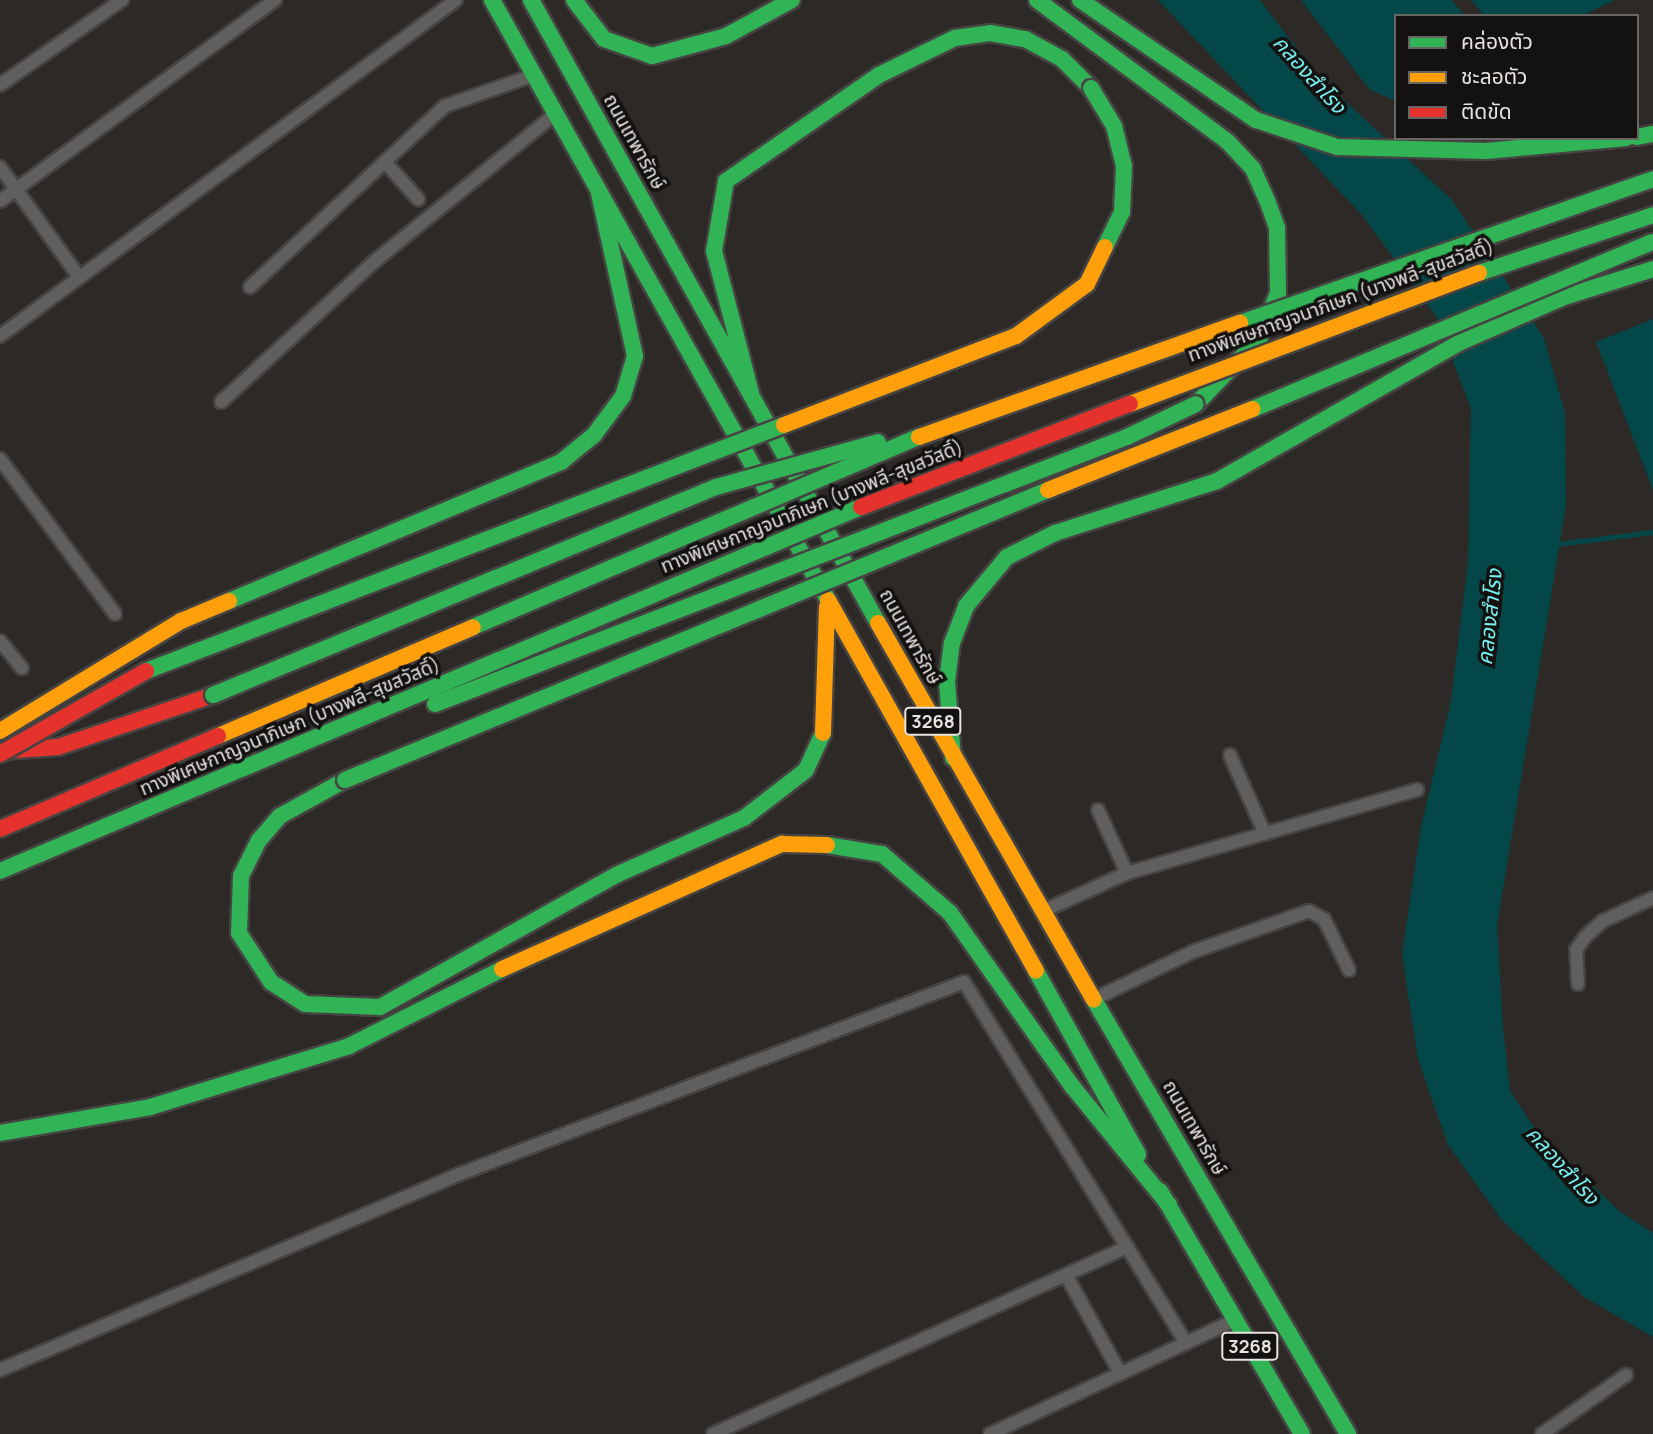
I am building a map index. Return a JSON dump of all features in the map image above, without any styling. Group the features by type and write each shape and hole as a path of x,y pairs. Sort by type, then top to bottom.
{"main road":[{"name":"3268","path":"492,0 827,607 1301,1434"},
{"name":"ถนนเทพารักษ์","path":"531,0 953,758 1348,1434"},
{"path":"574,0 604,38 652,55 726,36 792,0"},
{"path":"314,741 474,692 1127,437 1196,404 1259,339 1278,293 1277,228 1267,200 1253,169 1228,142 1037,0"},
{"path":"1080,0 1256,120 1337,147 1383,153 1486,151 1604,140"},
{"path":"0,753 132,677 1016,336 1087,284 1122,212 1124,166 1114,126 1091,88 1062,59 1025,39 990,33 956,38 879,75 745,164 726,181 713,251 751,393"},
{"name":"ทางพิเศษกาญจนาภิเษก (บางพลี-สุขสวัสดิ์)","path":"0,829 925,434 1653,179"},
{"path":"0,732 181,621 561,462 624,397 635,356 630,316 599,193"},
{"name":"ทางพิเศษกาญจนาภิเษก (บางพลี-สุขสวัสดิ์)","path":"0,871 314,741 814,525 1391,303 1653,215"},
{"path":"827,607 823,736 806,770 778,796 744,818 616,875 380,1007 305,1004 271,982 239,933 241,876 259,840 281,816 345,780 881,554 1201,431 1653,242"},
{"path":"953,758 947,682 966,606 982,582 1029,543 1217,481 1461,342 1567,296 1653,269"},
{"path":"0,753 58,747 213,695 716,487 812,456 925,434"},
{"path":"0,1133 21,1133 150,1107 349,1046 483,977 782,844 844,845 882,855 950,913 1072,1086 1169,1205"},
{"path":"0,1145 21,1133"}],"street":[{"path":"0,85 122,0"},
{"path":"0,201 275,0"},
{"path":"0,336 456,0"},
{"path":"250,287 445,106 534,75"},
{"path":"221,402 375,261 555,114"},
{"path":"385,162 418,200"},
{"path":"0,167 79,277"},
{"path":"0,459 115,614"},
{"path":"0,641 22,668"},
{"path":"1230,755 1265,834"},
{"path":"1041,912 1127,873 1417,790"},
{"path":"1098,810 1127,873"},
{"path":"1578,984 1576,950 1585,937 1603,921 1653,898"},
{"path":"1094,999 1192,952 1309,911 1324,919 1349,970"},
{"path":"0,1370 457,1175 964,982 1186,1343"},
{"path":"713,1434 1128,1247"},
{"path":"1066,1275 1120,1373"},
{"path":"990,1434 1235,1320"},
{"path":"1542,1434 1626,1375"}],"water":[{"name":"คลองสำโรง","path":"1158,0 1260,0 1317,75 1452,200 1544,338 1565,413 1566,505 1497,925 1503,1028 1510,1091 1535,1129 1619,1211 1653,1233 1653,1337 1584,1297 1502,1220 1448,1145 1418,1059 1402,954 1421,827 1451,701 1468,562 1471,409 1436,316 1362,215"},
{"path":"1301,0 1452,0 1463,14 1394,14 1394,100 1370,90"},
{"path":"1471,0 1615,0 1585,14 1482,14"},
{"path":"1653,319 1653,490 1596,342"}],"waterway":[{"path":"1557,544 1653,532"}],"traffic: fast":[{"path":"492,0 828,600"},
{"path":"531,0 878,623"},
{"path":"574,0 604,39 652,56 726,36 792,0"},
{"path":"1037,0 1228,142 1253,169 1267,200 1277,228 1278,293 1259,339 1196,404"},
{"path":"1080,0 1256,120 1337,147 1486,151 1604,140"},
{"path":"751,393 714,251 726,181 879,75 955,38 990,33 1025,39 1062,59 1091,88"},
{"path":"1091,88 1114,126 1124,166 1122,212 1105,247"},
{"path":"1639,137 1653,134"},
{"path":"1240,323 1653,179"},
{"path":"229,601 561,462 594,435 623,396 635,356 599,193"},
{"path":"1479,273 1653,215"},
{"path":"1253,409 1653,242"},
{"path":"953,758 947,682 952,643 966,606 1007,557 1055,533 1217,481 1461,342 1567,296 1653,269"},
{"path":"435,704 1127,437 1196,404"},
{"path":"146,671 784,425"},
{"path":"473,627 919,437"},
{"path":"213,695 716,487 878,442"},
{"path":"345,780 1048,490"},
{"path":"0,871 861,507"},
{"path":"345,780 280,816 259,840 241,876 239,933 271,982 305,1004 380,1007 616,875 744,818 806,770 823,733"},
{"path":"827,845 882,854 950,913 1072,1086 1169,1205"},
{"path":"0,1133 150,1107 349,1046 502,969"},
{"path":"1036,971 1138,1154"},
{"path":"1094,1000 1348,1434"},
{"path":"1160,1191 1302,1434"}],"traffic: slow":[{"path":"784,425 1016,336 1087,284 1105,247"},
{"path":"1130,404 1479,273"},
{"path":"919,437 1240,323"},
{"path":"1048,490 1253,409"},
{"path":"828,600 1036,971"},
{"path":"0,731 181,621 229,601"},
{"path":"823,733 827,607"},
{"path":"878,623 1094,1000"},
{"path":"218,736 473,627"},
{"path":"502,969 782,844 827,845"}],"traffic: jam":[{"path":"861,507 1130,404"},
{"path":"0,754 146,671"},
{"path":"1,751 58,747 213,695"},
{"path":"0,829 218,736"}]}
